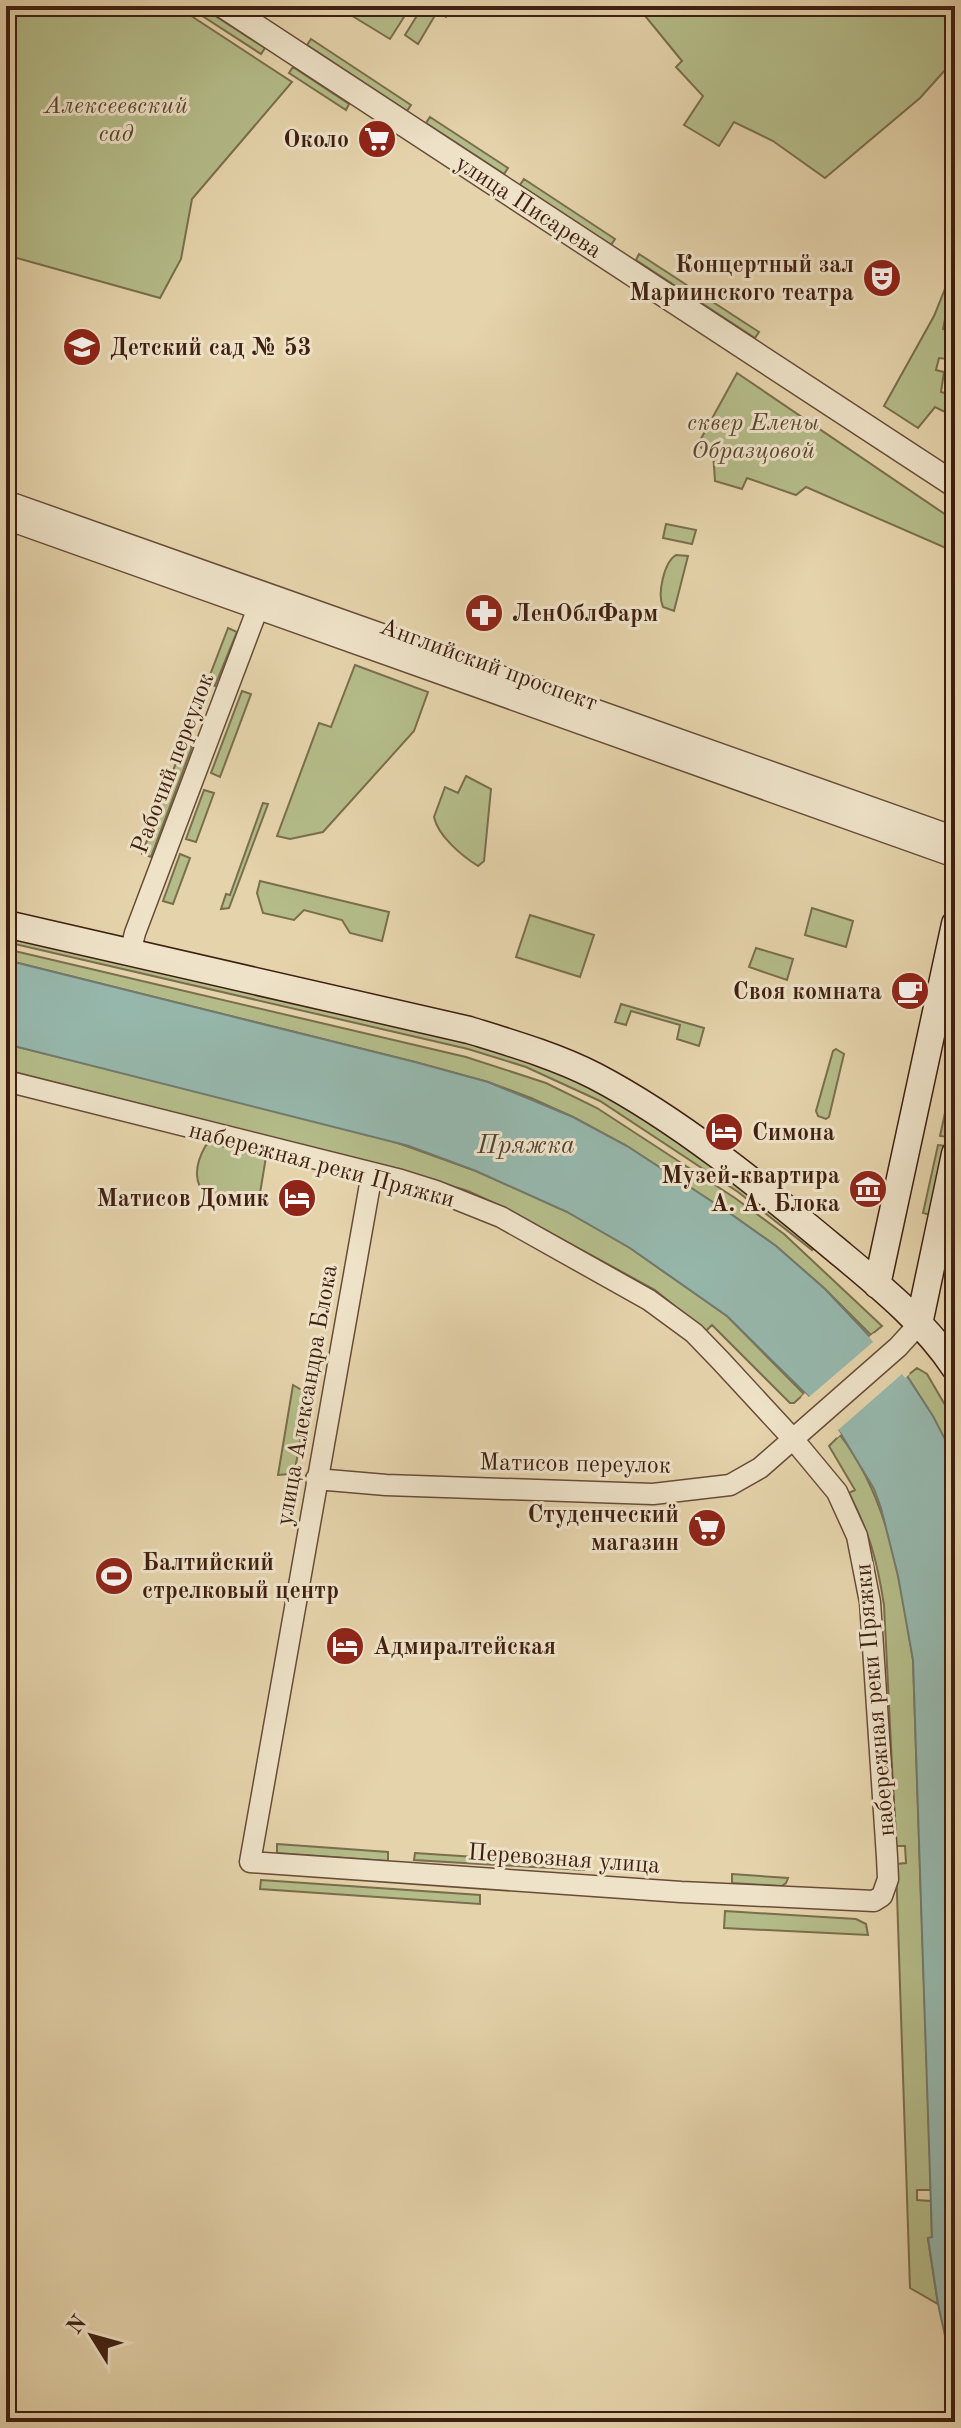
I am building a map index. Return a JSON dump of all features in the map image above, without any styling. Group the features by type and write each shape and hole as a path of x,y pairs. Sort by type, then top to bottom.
{"main road":[{"path":"6,924 469,1030 525,1047 593,1075 731,1165 877,1285 919,1324 955,1368"},
{"path":"877,1285 955,924"},
{"path":"919,1324 955,1154"}],"street":[{"name":"улица Писарева","path":"224,6 955,485"},
{"name":"Английский проспект","path":"6,501 261,601 955,857"},
{"name":"Английский проспект","path":"6,519 261,601 955,837"},
{"name":"Рабочий переулок","path":"130,953 261,601"},
{"name":"набережная реки Пряжки","path":"6,1081 436,1191 501,1217 649,1300 694,1333 793,1439 837,1492 857,1536 870,1602 888,1879 882,1896 874,1901"},
{"name":"улица Александра Блока","path":"250,1862 372,1173"},
{"name":"Матисов переулок","path":"316,1479 386,1485 653,1494 730,1485 760,1468 898,1347 919,1324"},
{"name":"Перевозная улица","path":"250,1862 652,1890 874,1901"}],"green space":[{"name":"Алексеевский сад","path":"6,6 176,6 292,82 192,199 181,259 160,298 6,255"},
{"path":"187,6 200,6 265,48 261,54"},
{"path":"336,6 411,6 390,39"},
{"path":"423,6 447,6 451,9 446,17 437,12 418,44 405,35"},
{"path":"637,6 955,6 955,59 920,98 825,178 773,141 734,122 719,146 684,125 703,96 676,67 682,61"},
{"path":"311,39 411,105 407,111 307,45"},
{"path":"293,67 349,104 346,110 289,73"},
{"path":"430,117 508,168 504,174 426,123"},
{"path":"524,179 615,239 611,245 520,185"},
{"path":"639,254 759,332 755,338 636,260"},
{"path":"955,264 955,310 947,309 943,329 951,331 947,359 939,358 936,370 944,372 941,392 955,396 955,417 935,407 918,428 884,406 934,316"},
{"name":"сквер Елены Образцовой","path":"737,373 955,521 955,552 806,487 796,495 747,478 742,489 715,481 713,452 697,446"},
{"path":"666,524 696,530 692,544 663,538"},
{"path":"676,555 688,556 674,611 663,607 661,587 668,564"},
{"path":"228,628 237,632 215,686 207,683"},
{"path":"355,665 428,692 414,731 323,832 290,839 277,836 319,723 331,727"},
{"path":"242,691 251,694 220,777 211,773"},
{"path":"183,744 192,747 151,857 142,854"},
{"path":"466,776 491,789 484,861 478,866 445,838 434,817 445,787 458,793"},
{"path":"204,790 214,793 196,842 186,839"},
{"path":"263,803 268,804 229,908 221,909 226,894 230,895"},
{"path":"180,854 190,858 173,904 163,901"},
{"path":"260,881 389,912 382,941 350,933 342,920 304,910 294,920 263,913 257,893"},
{"path":"812,908 853,921 846,947 805,935"},
{"path":"530,915 594,935 580,977 516,957"},
{"path":"6,937 465,1040 520,1056 588,1085 680,1142 814,1247 812,1250 738,1192 600,1101 526,1067 468,1049 6,942"},
{"path":"756,948 793,959 787,980 749,967"},
{"path":"6,949 466,1057 546,1083 597,1108 735,1198 784,1234 882,1326 871,1335 776,1246 728,1212 627,1146 531,1098 488,1082 415,1062 6,960"},
{"path":"621,1004 704,1028 699,1046 677,1039 680,1025 631,1011 626,1025 615,1022"},
{"path":"6,1044 381,1137 476,1171 568,1212 630,1248 727,1316 804,1394 790,1403 712,1325 706,1331 655,1290 468,1191 403,1171 6,1070"},
{"path":"836,1049 844,1054 826,1119 818,1116 816,1111"},
{"path":"955,1067 955,1104 948,1137 940,1136"},
{"path":"210,1143 266,1157 260,1193 230,1202 207,1195 197,1175 199,1161"},
{"path":"938,1145 946,1146 931,1215 923,1213"},
{"path":"917,1368 927,1374 955,1422 955,1472 942,1434 907,1376"},
{"path":"293,1385 305,1392 308,1401 295,1469 290,1474 278,1475"},
{"path":"840,1435 871,1486 882,1514 897,1571 913,1660 931,2190 917,2190 917,2200 931,2201 932,2238 928,2239 938,2304 910,2288 896,1864 906,1863 905,1846 896,1846 884,1605 872,1548 849,1493 855,1490 829,1446"},
{"path":"277,1844 388,1852 388,1861 277,1853"},
{"path":"415,1853 585,1864 584,1870 414,1860"},
{"path":"732,1874 788,1878 782,1886 732,1883"},
{"path":"261,1880 480,1895 480,1904 260,1889"},
{"path":"725,1911 856,1919 866,1924 868,1935 724,1928"}],"water":[{"name":"Пряжка","path":"6,960 488,1082 573,1117 627,1146 776,1246 825,1289 907,1376 951,1451 955,1472 955,2381 938,2304 928,2238 932,2237 913,1660 898,1576 881,1508 874,1489 841,1434 806,1394 727,1316 630,1248 567,1212 476,1171 409,1146 6,1044"}],"pier":[{"path":"874,1333 910,1374 905,1378 902,1374 838,1430 841,1434 837,1438 801,1397 805,1393 809,1397 873,1342 869,1337"}],"place":[{"name":"Около","path":"377,139"},
{"name":"Концертный зал Мариинского театра","path":"882,278"},
{"name":"Детский сад № 53","path":"82,347"},
{"name":"ЛенОблФарм","path":"484,613"},
{"name":"Своя комната","path":"910,991"},
{"name":"Симона","path":"724,1132"},
{"name":"Музей-квартира А. А. Блока","path":"868,1189"},
{"name":"Матисов Домик","path":"297,1198"},
{"name":"Студенческий магазин","path":"707,1528"},
{"name":"Балтийский стрелковый центр","path":"114,1576"},
{"name":"Адмиралтейская","path":"345,1646"}]}
